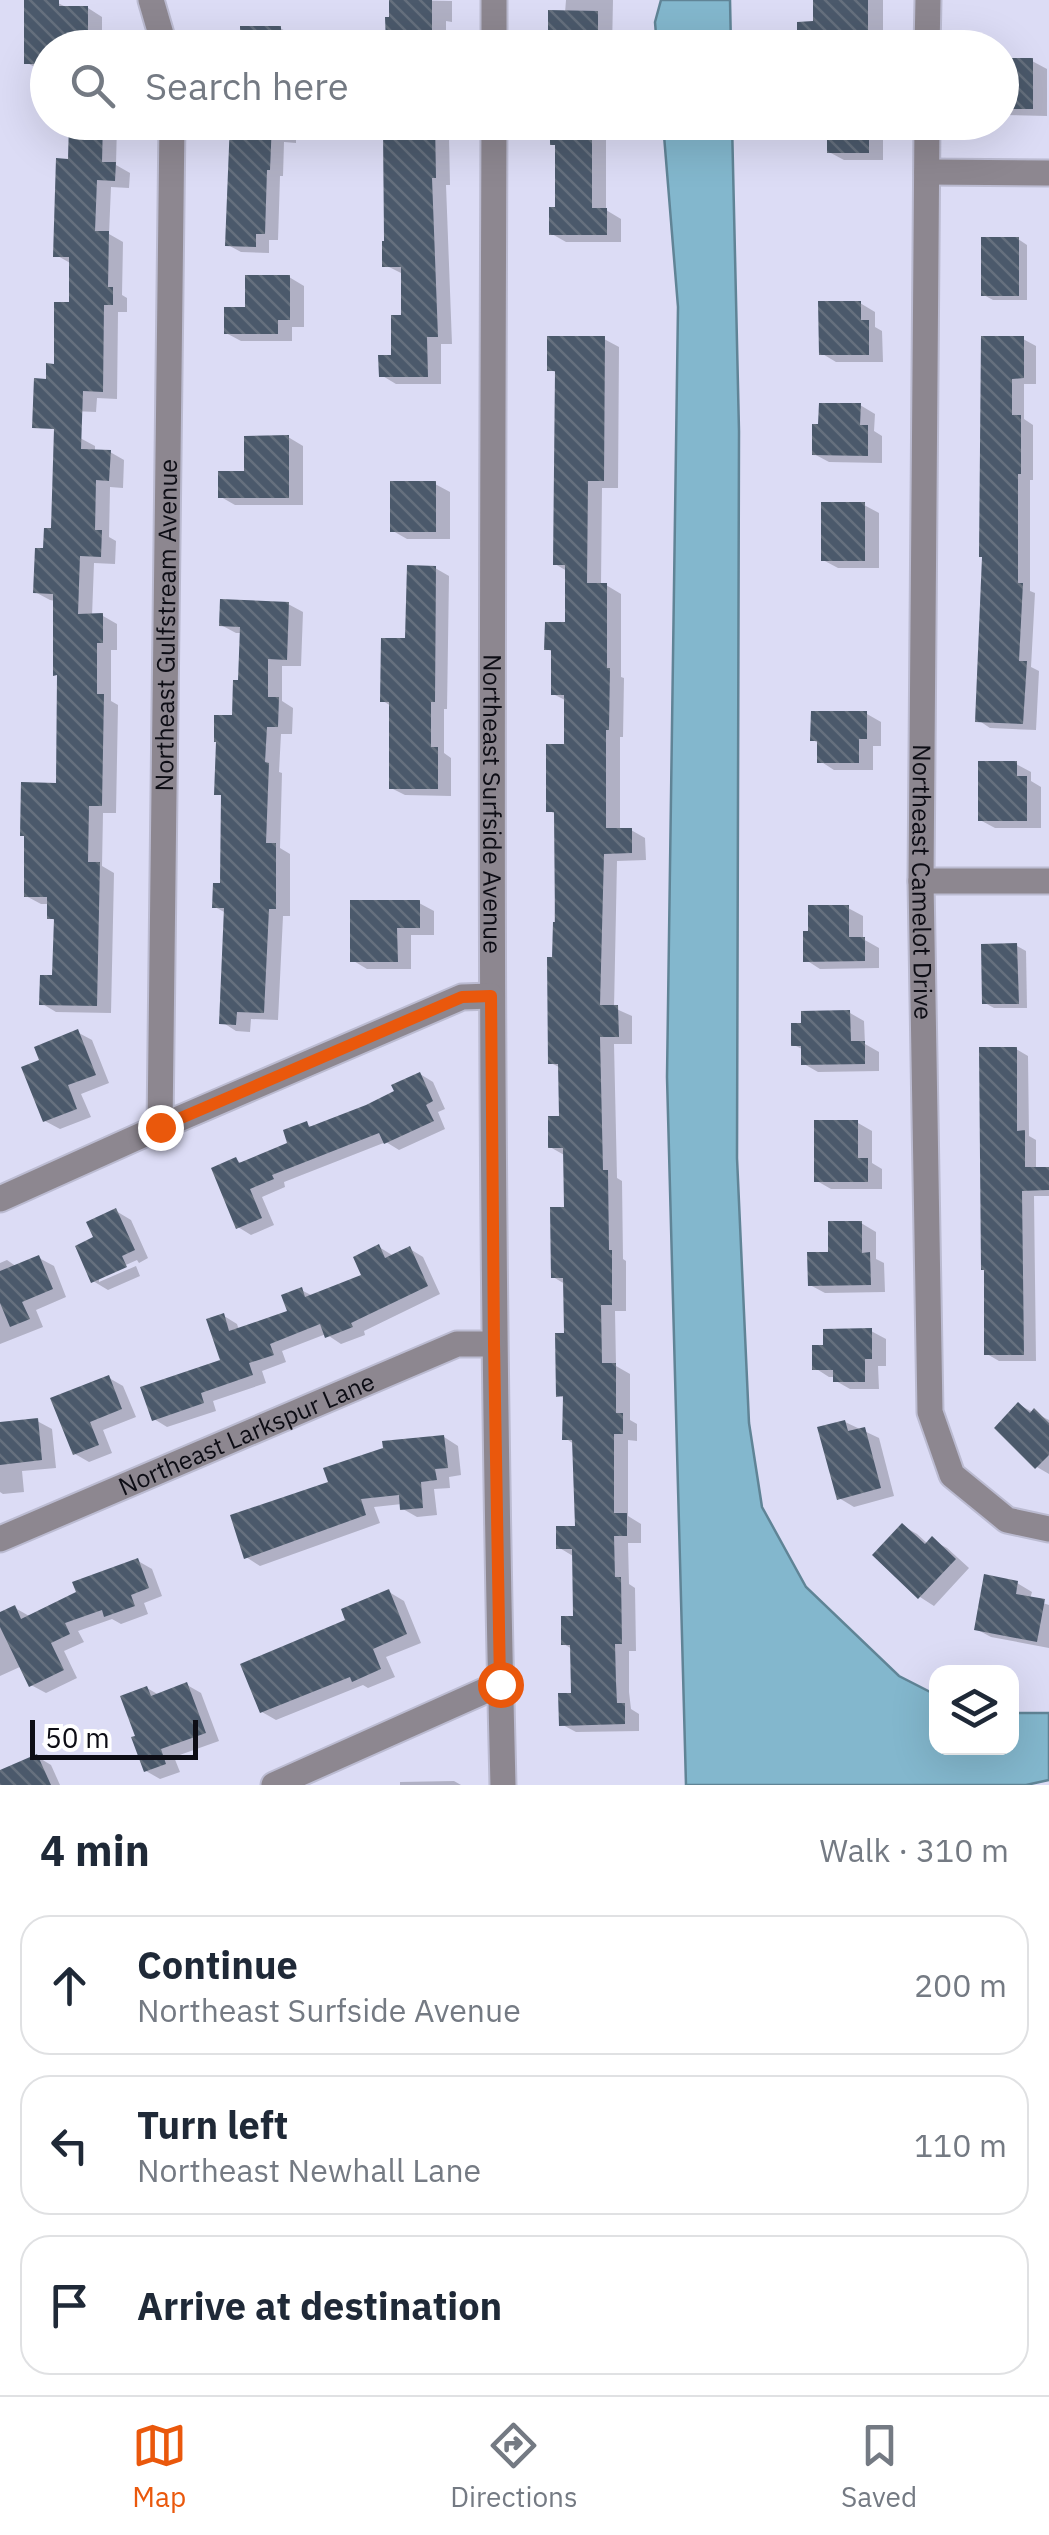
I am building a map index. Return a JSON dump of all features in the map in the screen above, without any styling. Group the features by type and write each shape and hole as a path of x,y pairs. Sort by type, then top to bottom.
{"street":[{"path":"151,0 160,30"},
{"path":"494,0 494,30"},
{"path":"927,30 928,0"},
{"name":"Northeast Gulfstream Avenue","path":"160,1127 172,140"},
{"name":"Northeast Surfside Avenue","path":"494,140 491,996 503,1785"},
{"name":"Northeast Camelot Drive","path":"927,140 921,881 930,1412 952,1476 1007,1520 1049,1528"},
{"path":"927,172 1049,172"},
{"path":"921,881 1049,881"},
{"path":"0,1200 462,997 491,996"},
{"name":"Northeast Larkspur Lane","path":"0,1538 457,1344 494,1344"},
{"path":"274,1785 500,1684"}],"water":[{"path":"661,0 730,0 731,30 656,30"},
{"path":"664,140 732,140 739,431 737,1158 749,1423 762,1507 806,1587 899,1676 929,1691 929,1755 1019,1755 1019,1713 1049,1713 1049,1780 1026,1785 686,1785 667,1077 678,307"}],"building":[{"path":"24,0 59,0 59,6 88,6 88,30 30,30 30,64 24,64"},
{"path":"389,0 432,0 432,30 385,30 385,17 389,17"},
{"path":"813,0 868,0 868,30 797,30 797,22 813,21"},
{"path":"548,10 598,11 598,30 548,30"},
{"path":"240,26 281,26 281,30 240,30"},
{"path":"1019,58 1033,58 1033,109 1019,109"},
{"path":"69,140 103,140 102,162 116,162 115,181 97,180 95,231 109,231 108,287 113,287 113,305 104,305 103,392 83,391 81,449 111,450 109,481 96,480 95,530 102,530 101,557 80,556 78,614 103,613 103,643 97,643 97,694 104,694 102,806 89,806 88,862 100,862 97,1006 39,1005 40,975 52,975 54,919 47,919 47,897 24,897 24,836 20,836 21,782 56,783 53,594 33,593 35,548 43,548 44,528 51,528 54,429 32,428 34,378 46,379 46,363 54,364 54,302 69,302 69,257 53,257 56,158 68,159"},
{"path":"229,140 271,140 265,234 256,234 256,247 225,246"},
{"path":"383,140 435,140 436,178 432,178 438,337 427,337 428,377 379,377 378,355 391,355 391,315 401,315 401,267 382,267"},
{"path":"550,140 592,140 592,208 607,208 607,235 549,235 549,207 555,207 555,145 550,145"},
{"path":"827,140 869,140 869,153 827,153"},
{"path":"981,237 1019,237 1019,296 981,296"},
{"path":"245,275 290,275 290,320 278,320 278,334 224,334 224,307 245,307"},
{"path":"818,301 861,301 861,320 869,320 869,355 819,355"},
{"path":"547,336 605,336 604,481 588,481 587,583 607,583 610,668 606,828 632,828 632,853 604,854 600,1005 618,1005 619,1037 600,1037 603,1170 608,1170 612,1250 612,1305 601,1305 602,1363 616,1363 616,1413 623,1413 623,1434 614,1434 614,1513 627,1513 627,1536 614,1536 615,1577 621,1577 622,1644 615,1644 617,1703 625,1703 625,1724 559,1726 558,1693 571,1693 570,1645 561,1645 561,1616 573,1616 572,1549 556,1549 556,1526 575,1526 572,1440 562,1440 563,1396 556,1397 555,1333 564,1333 563,1278 551,1278 550,1207 564,1207 563,1148 548,1148 548,1116 559,1116 558,1064 548,1064 547,957 552,957 555,922 554,812 546,812 546,744 564,744 564,695 551,695 551,650 544,650 545,622 565,622 565,565 553,565 555,371 547,371"},
{"path":"981,336 1024,336 1024,378 1012,379 1012,415 1021,415 1018,583 1023,583 1019,661 1027,661 1023,724 975,722 982,557"},
{"path":"819,403 861,403 860,425 868,425 868,456 812,455 812,424 818,424"},
{"path":"289,435 289,498 218,498 218,471 244,471 244,436"},
{"path":"390,481 436,481 436,532 390,532"},
{"path":"821,502 865,502 865,561 821,561"},
{"path":"407,565 436,566 431,747 438,747 438,789 389,789 389,702 380,702 381,638 405,638"},
{"path":"220,599 289,602 287,660 268,659 268,697 279,697 278,727 267,727 265,762 269,763 266,843 276,843 276,909 269,909 264,1013 237,1012 236,1025 219,1024 224,908 212,908 213,883 220,883 221,795 214,795 214,715 232,715 240,627 219,626"},
{"path":"811,711 867,711 867,739 859,739 859,763 817,763 817,741 810,741"},
{"path":"978,761 1017,761 1017,776 1027,776 1027,821 978,821"},
{"path":"350,900 420,900 420,928 397,928 398,962 350,962"},
{"path":"808,905 849,905 849,937 865,937 865,961 803,962"},
{"path":"1017,943 1019,1004 982,1004 981,944"},
{"path":"850,1010 851,1041 865,1041 865,1064 801,1065 801,1046 791,1046 791,1023 801,1023 801,1011"},
{"path":"78,1029 96,1075 68,1085 77,1109 43,1122 21,1067 39,1060 34,1047"},
{"path":"979,1047 1017,1047 1017,1131 1025,1130 1025,1167 1049,1167 1049,1190 1022,1191 1024,1355 984,1355"},
{"path":"420,1072 433,1101 426,1105 434,1121 384,1144 379,1133 272,1175 274,1179 250,1189 262,1218 236,1229 211,1168 236,1157 239,1163 287,1143 283,1130 307,1121 309,1127 366,1105 394,1091 391,1085"},
{"path":"814,1120 858,1120 858,1158 868,1158 868,1182 814,1182"},
{"path":"116,1208 135,1250 122,1256 127,1267 91,1283 75,1246 93,1237 86,1222"},
{"path":"828,1221 862,1221 862,1253 870,1252 871,1285 808,1286 807,1252 828,1252"},
{"path":"379,1244 385,1258 410,1246 428,1286 325,1338 320,1324 270,1344 274,1355 249,1363 253,1375 201,1393 204,1403 152,1421 140,1387 220,1360 206,1319 224,1313 229,1331 287,1311 281,1295 302,1287 305,1297 361,1275 353,1257"},
{"path":"39,1255 53,1289 22,1302 30,1319 10,1327 0,1303 0,1271"},
{"path":"872,1328 872,1359 865,1359 865,1382 833,1382 833,1370 812,1370 812,1345 823,1345 823,1329"},
{"path":"109,1375 122,1409 90,1422 99,1445 73,1455 50,1398"},
{"path":"1018,1402 1030,1413 1034,1408 1049,1423 1049,1455 1035,1469 994,1428"},
{"path":"38,1418 42,1460 0,1465 0,1422"},
{"path":"845,1420 848,1431 865,1427 881,1488 837,1500 817,1427"},
{"path":"444,1435 448,1468 435,1469 437,1480 421,1482 423,1508 400,1510 399,1495 361,1499 366,1515 244,1559 230,1515 328,1482 323,1468 383,1448 382,1441"},
{"path":"902,1523 925,1544 932,1536 956,1559 918,1599 872,1555"},
{"path":"138,1558 149,1588 131,1595 135,1606 104,1617 102,1610 65,1623 70,1634 51,1643 64,1670 29,1687 0,1627 0,1612 15,1605 21,1619 76,1592 72,1582"},
{"path":"984,1574 1018,1581 1016,1594 1045,1599 1037,1642 974,1630"},
{"path":"389,1589 407,1634 373,1649 381,1669 352,1682 350,1677 260,1713 240,1664 345,1620 341,1609"},
{"path":"187,1682 206,1733 161,1749 166,1764 144,1772 120,1696 147,1686 151,1696"},
{"path":"37,1754 51,1785 0,1785 0,1770"}],"route":[{"path":"160,1127 462,997 491,996 500,1684"}]}
